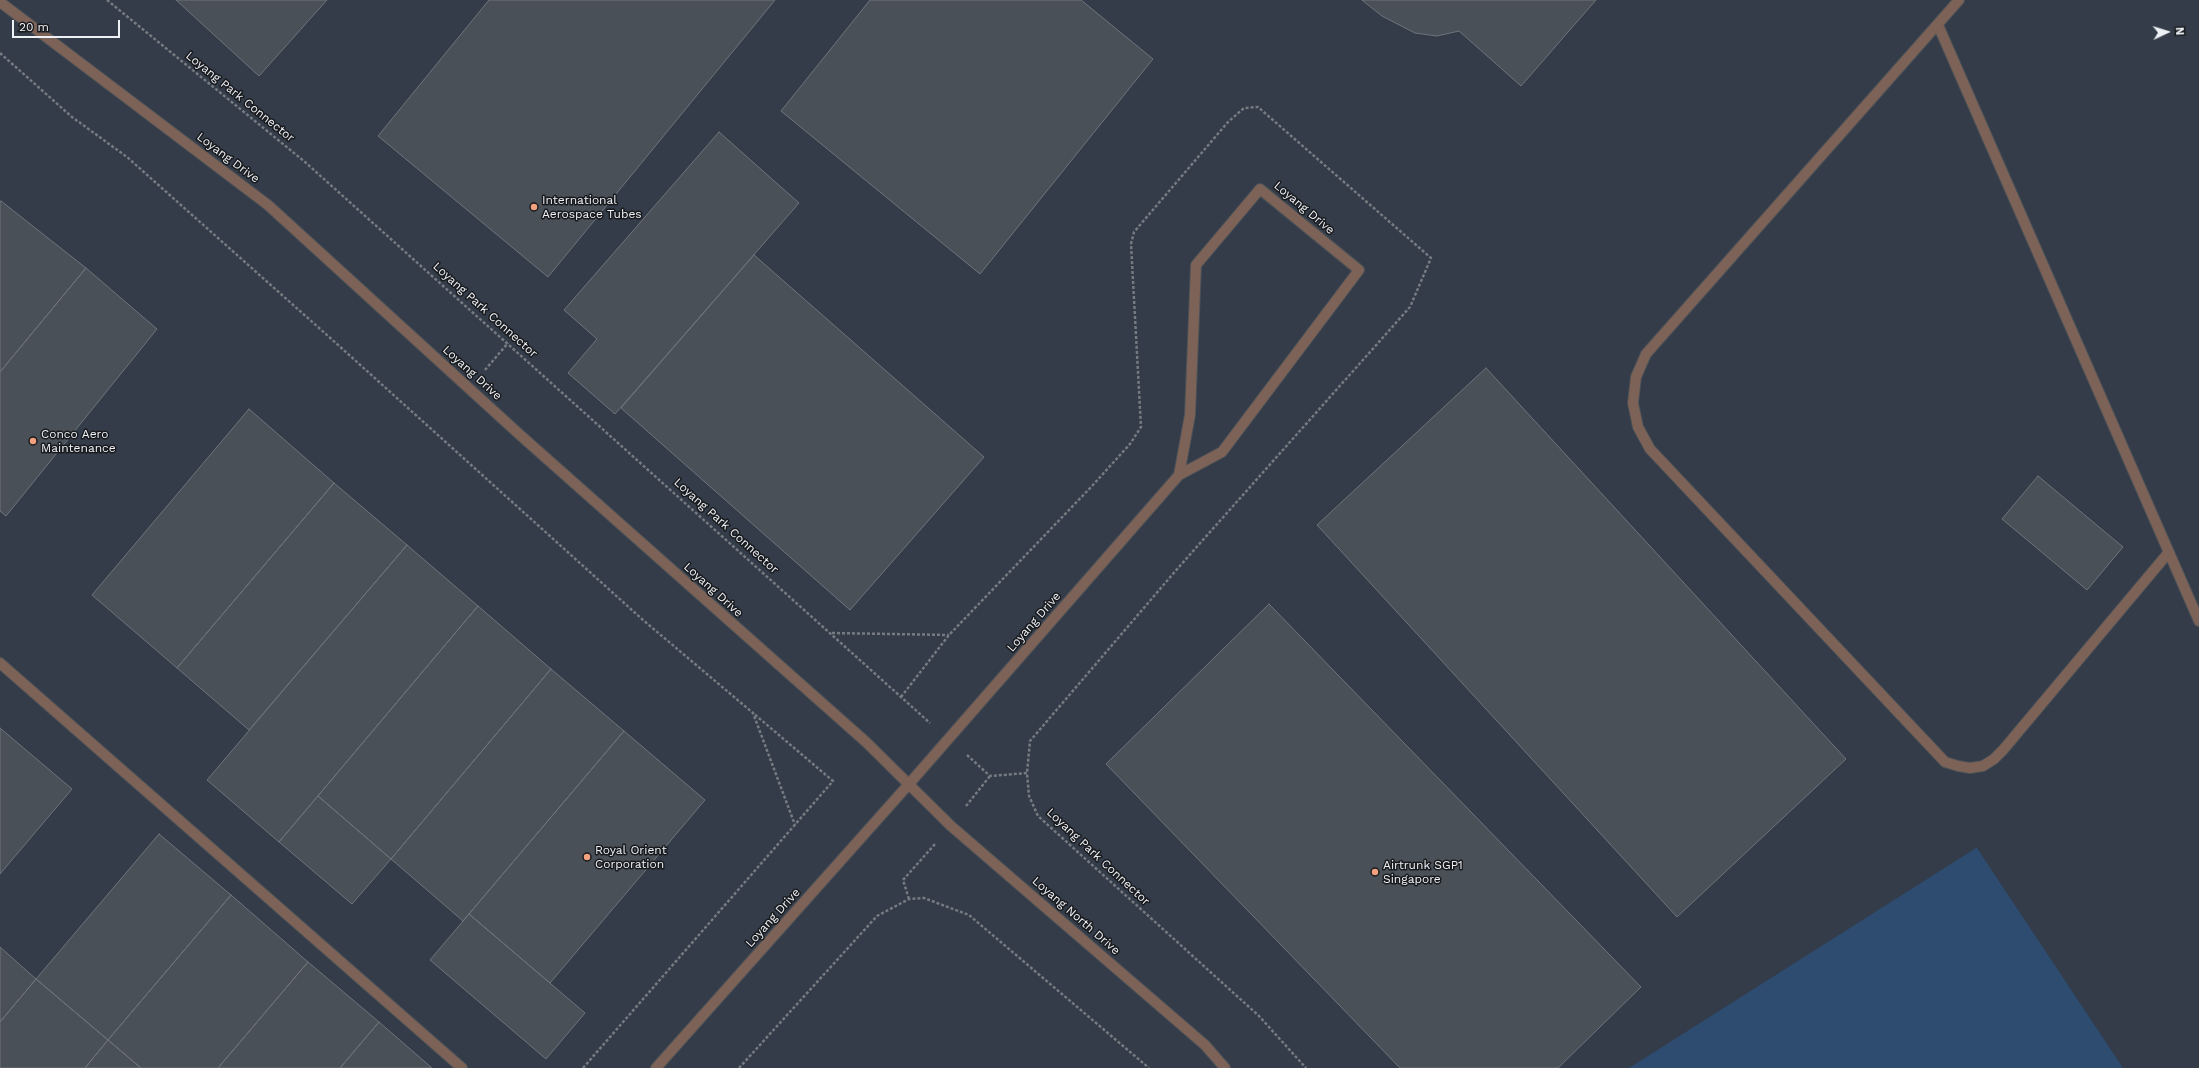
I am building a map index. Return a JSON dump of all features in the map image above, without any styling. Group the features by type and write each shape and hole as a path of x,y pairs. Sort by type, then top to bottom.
{"street":[{"path":"1959,0 1646,354 1636,377 1633,402 1638,427 1650,449 1666,467 1946,762 1958,766 1970,768 1983,766 1994,759 2003,750 2169,552"},
{"name":"Loyang Drive","path":"0,2 268,205 469,388 866,742 909,784"},
{"path":"1938,25 2199,621"},
{"name":"Loyang Drive","path":"656,1068 909,784 1178,475 1222,452 1358,270 1260,189 1196,264 1190,415 1178,475"},
{"path":"0,663 462,1068"},
{"name":"Loyang North Drive","path":"909,784 951,826 1205,1045 1225,1068"}],"path":[{"name":"Loyang Park Connector","path":"107,0 305,162 990,776 1026,773 1029,796 1038,816 1259,1016 1306,1068"},
{"path":"0,53 72,117 127,158 643,620 833,781 583,1068"},
{"path":"1026,773 1030,741 1178,568 1410,306 1431,258 1397,226"},
{"path":"469,388 508,343"},
{"path":"901,697 950,635 1092,486"},
{"path":"832,633 950,635"},
{"path":"753,713 795,825"},
{"path":"739,1068 877,916 909,899 924,898 969,915 1149,1068"}],"shaded area":[{"path":"0,0 2199,0 2199,1068 0,1068"},
{"path":"1976,848 2123,1068 1629,1068"}],"building":[{"path":"176,0 327,0 259,76"},
{"name":"International Aerospace Tubes","path":"489,0 775,0 548,277 378,136"},
{"path":"870,0 1081,0 1153,59 980,274 781,111"},
{"path":"1362,0 1596,0 1521,86 1459,31 1437,36 1415,33 1382,16"},
{"path":"719,132 799,203 615,414 568,373 597,339 564,310"},
{"path":"1,201 86,268 0,372 0,202"},
{"path":"754,255 984,457 850,610 621,408"},
{"name":"Conco Aero Maintenance","path":"86,268 157,329 6,516 0,511 0,372"},
{"path":"1486,368 1846,759 1677,917 1317,525"},
{"path":"249,409 334,483 177,668 92,595"},
{"path":"2038,476 2123,547 2087,590 2002,519"},
{"path":"334,483 407,545 249,730 177,668"},
{"path":"407,545 478,606 279,842 207,780"},
{"path":"1269,604 1641,987 1558,1068 1400,1068 1106,764"},
{"path":"478,606 551,669 391,859 318,796"},
{"path":"551,669 624,731 463,921 391,859"},
{"path":"0,728 72,789 0,874"},
{"name":"Royal Orient Corporation","path":"624,731 705,800 550,983 469,914"},
{"path":"318,796 391,859 352,904 279,842"},
{"path":"159,834 231,895 108,1040 36,979"},
{"path":"231,895 308,962 218,1068 141,1068 108,1040"},
{"path":"469,914 585,1013 546,1059 430,960"},
{"path":"0,947 36,979 0,1022"},
{"path":"308,962 379,1022 340,1068 218,1068"},
{"path":"36,979 108,1040 85,1068 0,1068 0,1022"},
{"path":"379,1022 432,1068 340,1068"},
{"path":"108,1040 141,1068 85,1068"}],"place":[{"name":"International Aerospace Tubes","path":"534,207"},
{"name":"Conco Aero Maintenance","path":"33,441"},
{"name":"Royal Orient Corporation","path":"587,857"},
{"name":"Airtrunk SGP1 Singapore","path":"1375,872"}]}
